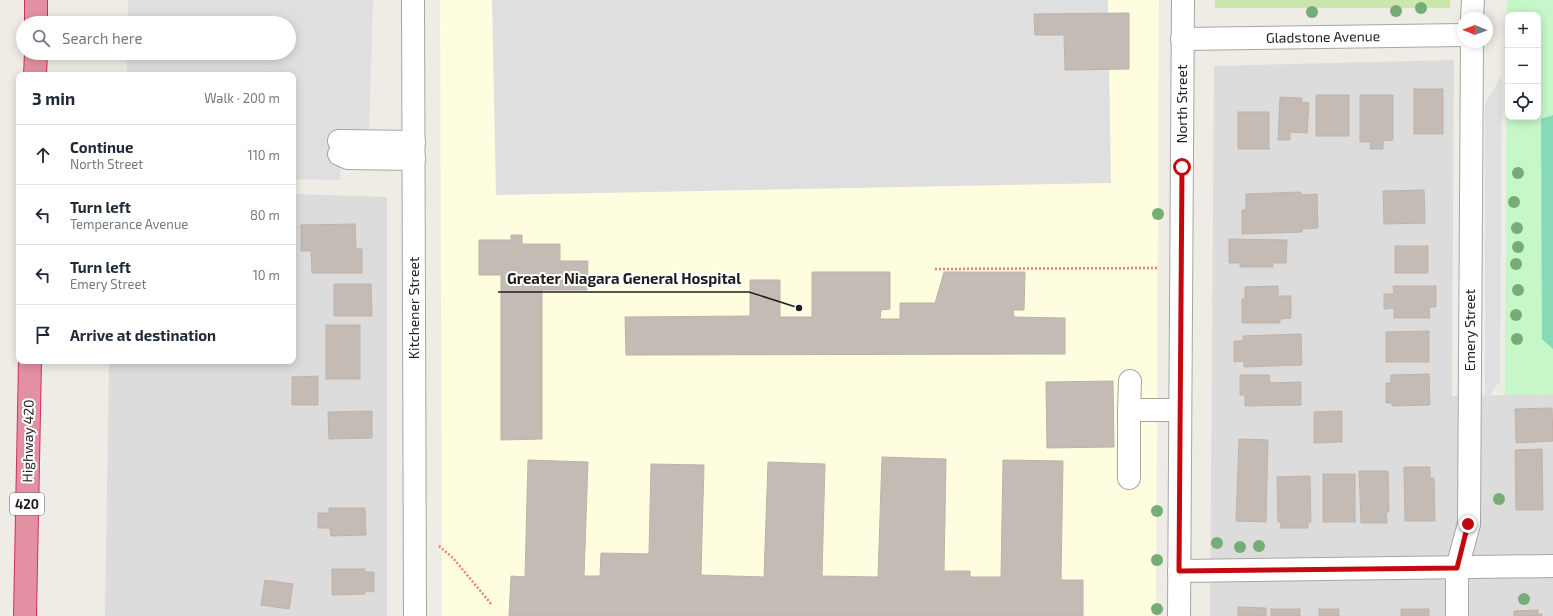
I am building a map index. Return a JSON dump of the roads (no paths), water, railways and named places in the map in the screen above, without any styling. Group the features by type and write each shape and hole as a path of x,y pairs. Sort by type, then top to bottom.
{"highway":[{"path":"36,0 36,16"},
{"path":"35,72 36,60"},
{"name":"Highway 420","path":"25,616 30,364"}],"street":[{"name":"Kitchener Street","path":"413,0 415,616"},
{"name":"North Street","path":"1179,616 1183,0"},
{"path":"1472,0 1472,12"},
{"name":"Gladstone Avenue","path":"1182,40 1457,35"},
{"name":"Emery Street","path":"1457,616 1457,568 1468,524 1472,48"},
{"path":"339,147 348,158 414,151"},
{"path":"1129,478 1130,381"},
{"path":"1129,410 1180,410"},
{"path":"1179,571 1553,566"}],"place":[{"name":"Greater Niagara General Hospital","path":"799,308"}]}
